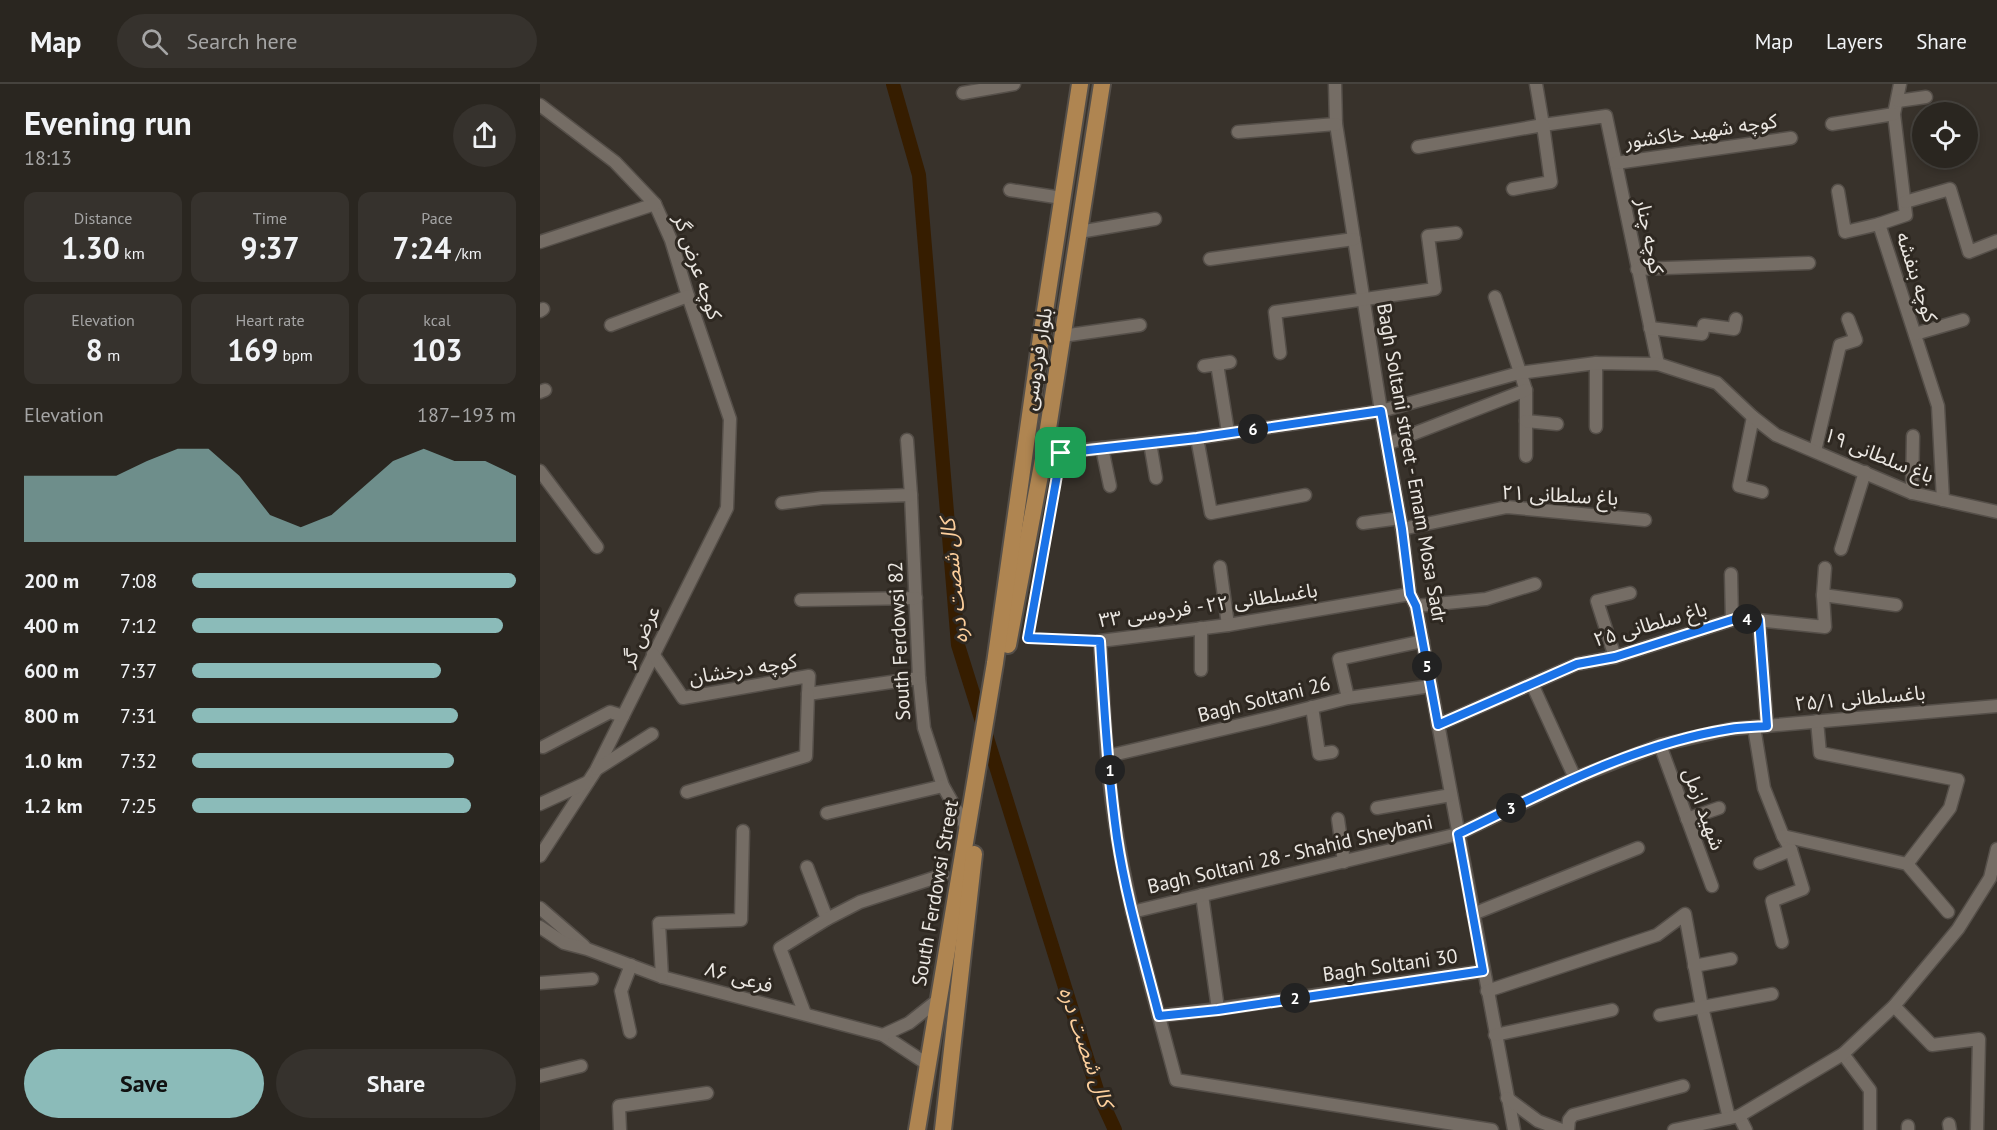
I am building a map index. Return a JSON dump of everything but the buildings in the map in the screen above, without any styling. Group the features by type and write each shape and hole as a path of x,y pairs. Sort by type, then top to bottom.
{"main road":[{"name":"بلوار فردوسی","path":"998,670 1039,348 1080,84"},
{"name":"بلوار فردوسی","path":"998,670 1052,454 1062,336 1102,84"},
{"path":"1062,205 1064,217 1080,224"},
{"path":"1055,254 1065,250 1074,255"},
{"name":"South Ferdowsi Street","path":"943,1130 976,804 998,670"},
{"name":"South Ferdowsi Street","path":"917,1130 968,830 976,804"}],"street":[{"path":"963,93 1014,84"},
{"name":"Bagh Soltani street - Emam Mosa Sadr","path":"1335,84 1336,124 1386,444 1401,524 1410,594 1416,606 1423,641 1514,1130"},
{"path":"1513,189 1551,182 1536,84"},
{"name":"کوچه بنفشه","path":"1900,84 1894,114 1906,215 1879,224 1938,406 1943,500"},
{"path":"1898,101 1926,97"},
{"name":"کوچه عرض گر","path":"540,105 615,162 655,204 671,240 730,419"},
{"path":"1832,124 1894,114"},
{"name":"کوچه چنار","path":"1543,125 1606,116 1658,364"},
{"path":"1238,132 1336,124"},
{"path":"1418,147 1543,125"},
{"name":"کوچه شهید خاکشور","path":"1616,163 1791,138"},
{"path":"1905,202 1950,189 1969,252 1997,241"},
{"path":"1010,190 1062,205"},
{"path":"1838,191 1840,233 1879,224"},
{"path":"540,242 655,204"},
{"path":"1080,224 1155,219"},
{"path":"1280,353 1275,312 1435,290 1428,236 1456,233"},
{"path":"1210,259 1354,239"},
{"path":"1637,269 1809,263"},
{"path":"611,326 688,296"},
{"path":"1495,297 1519,373 1527,390 1527,456"},
{"path":"1650,328 1702,334 1704,326 1734,329 1736,319"},
{"path":"1815,451 1840,345 1857,340 1848,319"},
{"path":"1915,334 1963,320"},
{"path":"1062,336 1140,325"},
{"path":"1204,366 1223,363 1228,432"},
{"path":"1596,363 1596,427"},
{"name":"باغ سلطانی ۱۹","path":"1052,454 1197,438 1381,411 1519,373 1596,363 1658,364 1717,383 1776,435 1912,493 1997,512"},
{"path":"1386,444 1527,390"},
{"path":"1753,417 1739,486 1762,492"},
{"name":"عرض گر","path":"540,856 590,782 727,508 730,419"},
{"path":"1526,421 1557,424"},
{"path":"1912,493 1913,436"},
{"path":"1197,438 1211,513 1305,495"},
{"name":"South Ferdowsi 82","path":"907,440 919,678 924,728 943,786 968,830"},
{"path":"1150,443 1156,478"},
{"path":"1102,448 1110,486"},
{"path":"540,471 597,547"},
{"path":"1841,549 1865,472"},
{"path":"782,504 822,498 911,495"},
{"name":"باغ سلطانی ۲۱","path":"1363,523 1401,524 1507,507 1645,520"},
{"path":"1220,567 1228,625"},
{"name":"باغ سلطانی ۲۵","path":"1438,725 1577,664 1615,657 1738,618 1825,627 1823,595 1825,568"},
{"path":"1731,574 1732,620"},
{"path":"1416,606 1486,599 1535,584"},
{"path":"1615,657 1597,601 1630,593"},
{"name":"باغسلطانی ۲۲ - فردوسی ۳۳","path":"1100,641 1228,625 1410,594"},
{"path":"1823,595 1896,605"},
{"path":"801,600 916,598"},
{"path":"1759,620 1760,726 1764,788 1791,850 1803,889 1772,901 1782,942"},
{"path":"1201,628 1201,670"},
{"path":"1100,641 1108,756 1117,839 1132,912 1176,1080 1492,1130"},
{"path":"1348,698 1339,660 1423,641"},
{"name":"کوچه درخشان","path":"653,654 683,698 809,676 808,694 919,678"},
{"path":"1532,684 1575,778"},
{"name":"Bagh Soltani 26","path":"1108,756 1348,698 1431,686"},
{"path":"687,792 806,756 808,694"},
{"name":"باغسلطانی ۲۵/۱","path":"1458,834 1575,778 1660,746 1730,729 1997,706"},
{"path":"1312,707 1319,754 1332,752"},
{"path":"543,747 610,712 623,716"},
{"path":"1817,721 1820,753 1958,780 1950,808 1907,864"},
{"path":"596,770 652,734"},
{"name":"شهید ازمل","path":"1660,746 1712,886"},
{"path":"540,804 590,782"},
{"path":"828,813 943,786"},
{"path":"1377,808 1451,795"},
{"path":"1687,819 1719,808"},
{"path":"1338,819 1344,862"},
{"path":"662,977 659,923 741,920 743,831"},
{"name":"Bagh Soltani 28 - Shahid Sheybani","path":"1132,912 1458,834"},
{"path":"1783,836 1907,864 1948,912"},
{"path":"1473,914 1638,848"},
{"path":"1674,1130 1734,1117 1843,1054 1894,1006 1958,929 1993,881 1997,849"},
{"path":"1760,863 1791,850"},
{"path":"807,867 827,918"},
{"path":"805,1014 780,948 827,918 860,902 943,875"},
{"path":"1202,896 1218,1010"},
{"path":"540,908 587,949"},
{"path":"1487,991 1657,935 1684,914 1702,1007 1734,1117 1746,1130"},
{"name":"فرعی ۸۶","path":"540,927 564,943 587,949 662,977 883,1035 927,1064"},
{"path":"1694,966 1731,959"},
{"path":"630,1032 621,991 631,965"},
{"name":"Bagh Soltani 30","path":"1159,1016 1218,1010 1483,971"},
{"path":"540,983 592,979"},
{"path":"1660,1015 1772,994"},
{"path":"883,1035 909,1023 938,1000"},
{"path":"1894,1006 1932,1045 1979,1039 1977,1130"},
{"path":"1495,1035 1612,1010"},
{"path":"1843,1054 1870,1090 1870,1130"},
{"path":"540,1076 581,1066"},
{"path":"1568,1130 1569,1120 1573,1115 1683,1086"},
{"path":"620,1130 619,1106 707,1093"},
{"path":"1507,1098 1538,1121 1562,1130"}],"path":[{"name":"باغسلطانی ۲۲ - فردوسی ۳۳","path":"1052,454 1028,638 1100,641"}],"waterway":[{"name":"کال شصت دره","path":"893,84 919,175 958,645 1098,1093 1115,1130"}],"route":[{"path":"1381,411 1402,529 1410,594 1416,606 1438,725 1577,664 1615,657 1738,618 1759,620 1767,726 1730,729 1660,746 1575,778 1458,834 1483,971 1218,1010 1159,1016 1132,912 1117,839 1108,756 1100,641 1028,638 1061,453 1197,438 1381,411"}]}
